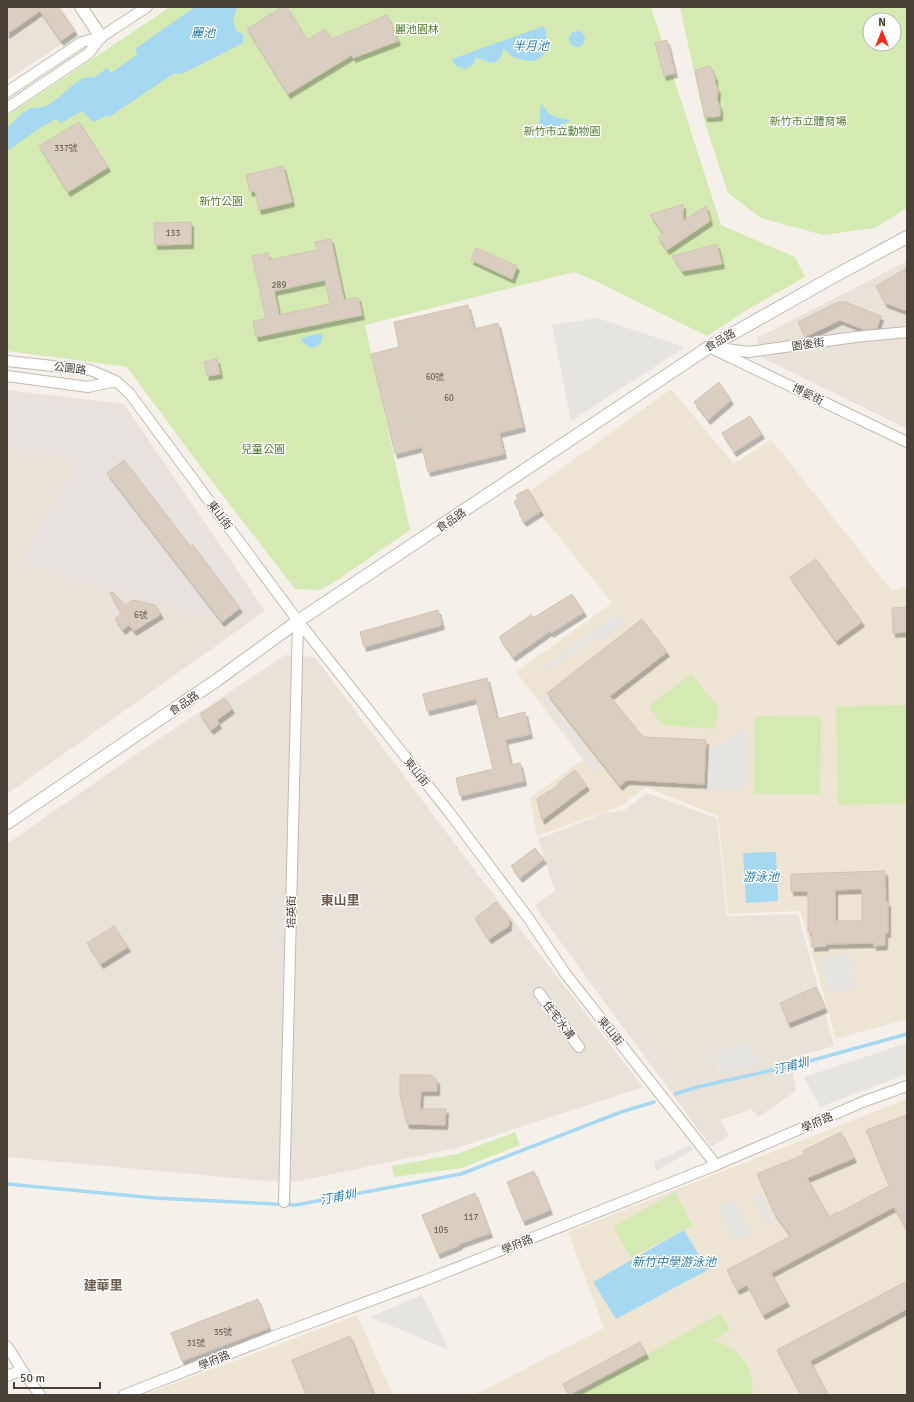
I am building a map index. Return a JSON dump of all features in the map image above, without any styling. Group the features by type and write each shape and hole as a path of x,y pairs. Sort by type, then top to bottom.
{"street":[{"path":"81,7 101,37"},
{"path":"7,92 82,42 101,37 147,7"},
{"path":"7,108 89,53 101,37"},
{"name":"食品路","path":"7,822 55,791 217,680 298,621 708,347 907,237"},
{"name":"園後街","path":"708,347 748,352 855,336 907,332"},
{"name":"博愛街","path":"708,347 907,442"},
{"name":"公園路","path":"7,361 90,370 116,381"},
{"name":"公園路","path":"7,376 88,387 116,381"},
{"name":"東山街","path":"116,381 130,394 298,621 449,812 529,919 565,973 716,1165"},
{"name":"培英街","path":"284,1202 298,621"},
{"name":"住宅水溝","path":"539,993 579,1047"},
{"name":"學府路","path":"124,1395 277,1335 426,1280 716,1165 865,1101 907,1086"},
{"path":"7,1346 40,1395"},
{"path":"7,1376 22,1370"}],"shaded area":[{"path":"7,7 61,7 78,33 7,80"},
{"path":"907,261 907,429 761,357 757,338"},
{"path":"597,318 685,347 571,421 552,325"},
{"path":"671,389 734,464 771,439 892,591 907,586 907,1019 836,1039 800,911 728,914 718,816 646,787 619,807 537,836 530,798 583,759 516,672 612,603 525,495"},
{"path":"7,390 124,404 265,611 7,794"},
{"path":"7,395 124,410 258,607 233,625 20,564 78,460 7,448"},
{"path":"618,613 626,623 599,643 594,638 541,676 538,671"},
{"path":"285,655 315,657 479,876 643,1087 456,1148 295,1182 278,1182 7,1157 7,844 129,759"},
{"path":"544,693 600,768 595,773 540,696"},
{"path":"740,731 747,732 746,790 707,790 707,749 713,750"},
{"path":"647,793 717,818 727,916 798,914 834,1046 791,1058 796,1091 758,1117 751,1109 721,1120 729,1136 711,1147 535,905 555,891 538,839 607,812 623,811"},
{"path":"848,952 858,987 830,995 820,959"},
{"path":"750,1043 756,1064 719,1072 714,1053"},
{"path":"907,1043 907,1074 820,1107 804,1077"},
{"path":"907,1099 907,1395 474,1395 604,1328 568,1232"},
{"path":"690,1145 693,1150 656,1171 654,1162"},
{"path":"759,1193 775,1222 768,1226 752,1197"},
{"path":"733,1199 752,1233 735,1242 716,1208"},
{"path":"422,1295 449,1350 370,1317"},
{"path":"357,1315 393,1395 143,1395"}],"green space":[{"name":"新竹公園","path":"170,7 651,7 721,225 795,257 805,277 747,310 707,336 598,282 574,272 365,325 410,530 333,583 319,590 295,589 197,462 127,367 7,351 7,116"},
{"name":"新竹市立體育場","path":"680,7 907,7 907,208 875,228 823,235 761,218 728,193 705,123"},
{"path":"691,674 718,706 715,729 662,725 649,706"},
{"path":"907,705 907,803 838,805 836,706"},
{"path":"755,716 821,717 820,794 754,794"},
{"path":"515,1132 520,1145 462,1168 394,1177 392,1166 457,1154"},
{"path":"675,1192 692,1225 631,1258 613,1227"},
{"path":"721,1313 730,1330 713,1340 731,1348 744,1360 748,1367 753,1395 575,1395"}],"water":[{"name":"麗池","path":"195,7 237,7 233,21 236,31 243,34 243,43 184,73 173,74 109,117 106,116 93,122 82,111 61,123 56,119 43,126 7,151 7,128 21,114 31,108 44,107 53,102 83,78 95,77 107,68 111,73 138,54 135,49"},
{"name":"半月池","path":"544,26 547,36 546,50 544,55 536,60 525,61 513,56 503,49 502,55 498,61 490,63 476,57 473,65 465,69 456,66 452,59"},
{"path":"577,31 584,36 585,39 580,46 577,47 570,42 569,39 574,32"},
{"path":"541,103 553,116 571,120 538,139"},
{"path":"322,333 322,341 314,347 305,345 301,338"},
{"name":"游泳池","path":"776,852 778,901 746,903 743,853"},
{"name":"新竹中學游泳池","path":"684,1230 708,1270 616,1319 593,1282"}],"building":[{"path":"7,7 58,7 75,31 61,41 40,11 7,34"},
{"path":"282,7 287,7 307,40 325,29 332,39 387,15 398,41 353,58 352,55 288,94 247,29"},
{"path":"667,40 675,73 664,76 655,43"},
{"path":"710,66 715,77 715,83 718,90 717,100 720,108 720,116 705,117 695,70"},
{"path":"79,122 108,167 68,192 39,146"},
{"path":"283,166 292,202 259,210 255,191 250,192 246,175"},
{"path":"683,204 683,221 706,206 710,221 667,250 658,237 663,233 650,215"},
{"path":"191,222 191,244 155,245 154,223"},
{"path":"331,239 344,300 358,297 362,315 256,337 253,321 266,319 252,256 268,253 269,260 317,250 315,242","holes":["325,280 330,304 279,315 274,291"]},
{"path":"717,244 722,264 682,271 672,256"},
{"path":"476,248 517,266 512,279 471,260"},
{"path":"907,268 907,311 885,303 876,286"},
{"path":"838,302 845,302 881,316 877,328 865,330 840,320 805,337 798,322"},
{"path":"468,305 474,329 498,323 523,427 499,433 504,454 428,472 422,447 395,454 371,354 399,347 394,322"},
{"path":"217,359 220,374 207,376 204,362"},
{"path":"719,382 731,400 708,420 694,402"},
{"path":"750,416 762,434 734,452 722,433"},
{"path":"124,460 191,547 193,545 240,608 222,622 107,473"},
{"path":"528,489 541,511 524,522 514,502 518,499 516,495"},
{"path":"816,559 862,622 836,641 790,577"},
{"path":"112,591 125,605 133,600 155,605 161,614 134,631 129,625 123,630 115,619 121,613 110,593"},
{"path":"572,594 584,612 551,633 550,631 513,657 499,637 531,615 533,618"},
{"path":"907,607 907,632 893,633 892,608"},
{"path":"438,610 442,625 364,647 360,632"},
{"path":"642,619 667,652 610,696 643,737 706,740 704,784 627,780 620,786 547,693"},
{"path":"487,678 497,719 525,712 530,734 505,740 511,765 520,763 524,781 460,796 456,778 493,769 476,699 427,711 423,694"},
{"path":"225,698 232,709 217,720 219,724 211,730 200,714"},
{"path":"575,770 587,786 542,820 537,799 557,786 558,783"},
{"path":"535,848 544,859 520,878 511,866"},
{"path":"885,871 886,902 888,902 888,933 885,933 885,945 874,946 874,943 826,944 826,946 812,947 812,932 808,932 808,891 791,891 791,874","holes":["862,889 862,921 835,921 835,890"]},
{"path":"496,902 509,918 509,926 489,939 475,918"},
{"path":"114,926 128,947 101,964 87,943"},
{"path":"816,987 825,1008 788,1023 780,1003"},
{"path":"400,1075 431,1075 437,1080 437,1091 421,1091 420,1109 446,1109 445,1125 407,1124 400,1095"},
{"path":"907,1115 907,1231 894,1207 771,1273 787,1302 763,1315 747,1285 737,1290 727,1270 791,1236 774,1213 757,1174 805,1154 803,1151 841,1132 854,1158 807,1178 829,1217 889,1186 866,1130"},
{"path":"534,1171 550,1210 523,1221 507,1182"},
{"path":"475,1193 490,1233 459,1244 460,1245 438,1254 422,1215"},
{"path":"907,1281 907,1309 810,1361 828,1395 801,1395 777,1350"},
{"path":"258,1299 269,1328 182,1361 171,1333"},
{"path":"350,1336 374,1395 306,1395 292,1360"},
{"path":"640,1342 646,1354 569,1395 563,1384"}],"waterway":[{"name":"汀甫圳","path":"675,1094 697,1087 795,1065 907,1034"},
{"name":"汀甫圳","path":"7,1184 155,1198 296,1205 461,1174 621,1112 654,1102"}],"district":[{"name":"東山里","path":"340,900"},
{"name":"建華里","path":"103,1285"}],"park label":[{"name":"麗池園林","path":"417,29"},
{"name":"新竹市立動物園","path":"562,131"},
{"name":"兒童公園","path":"263,449"}]}
